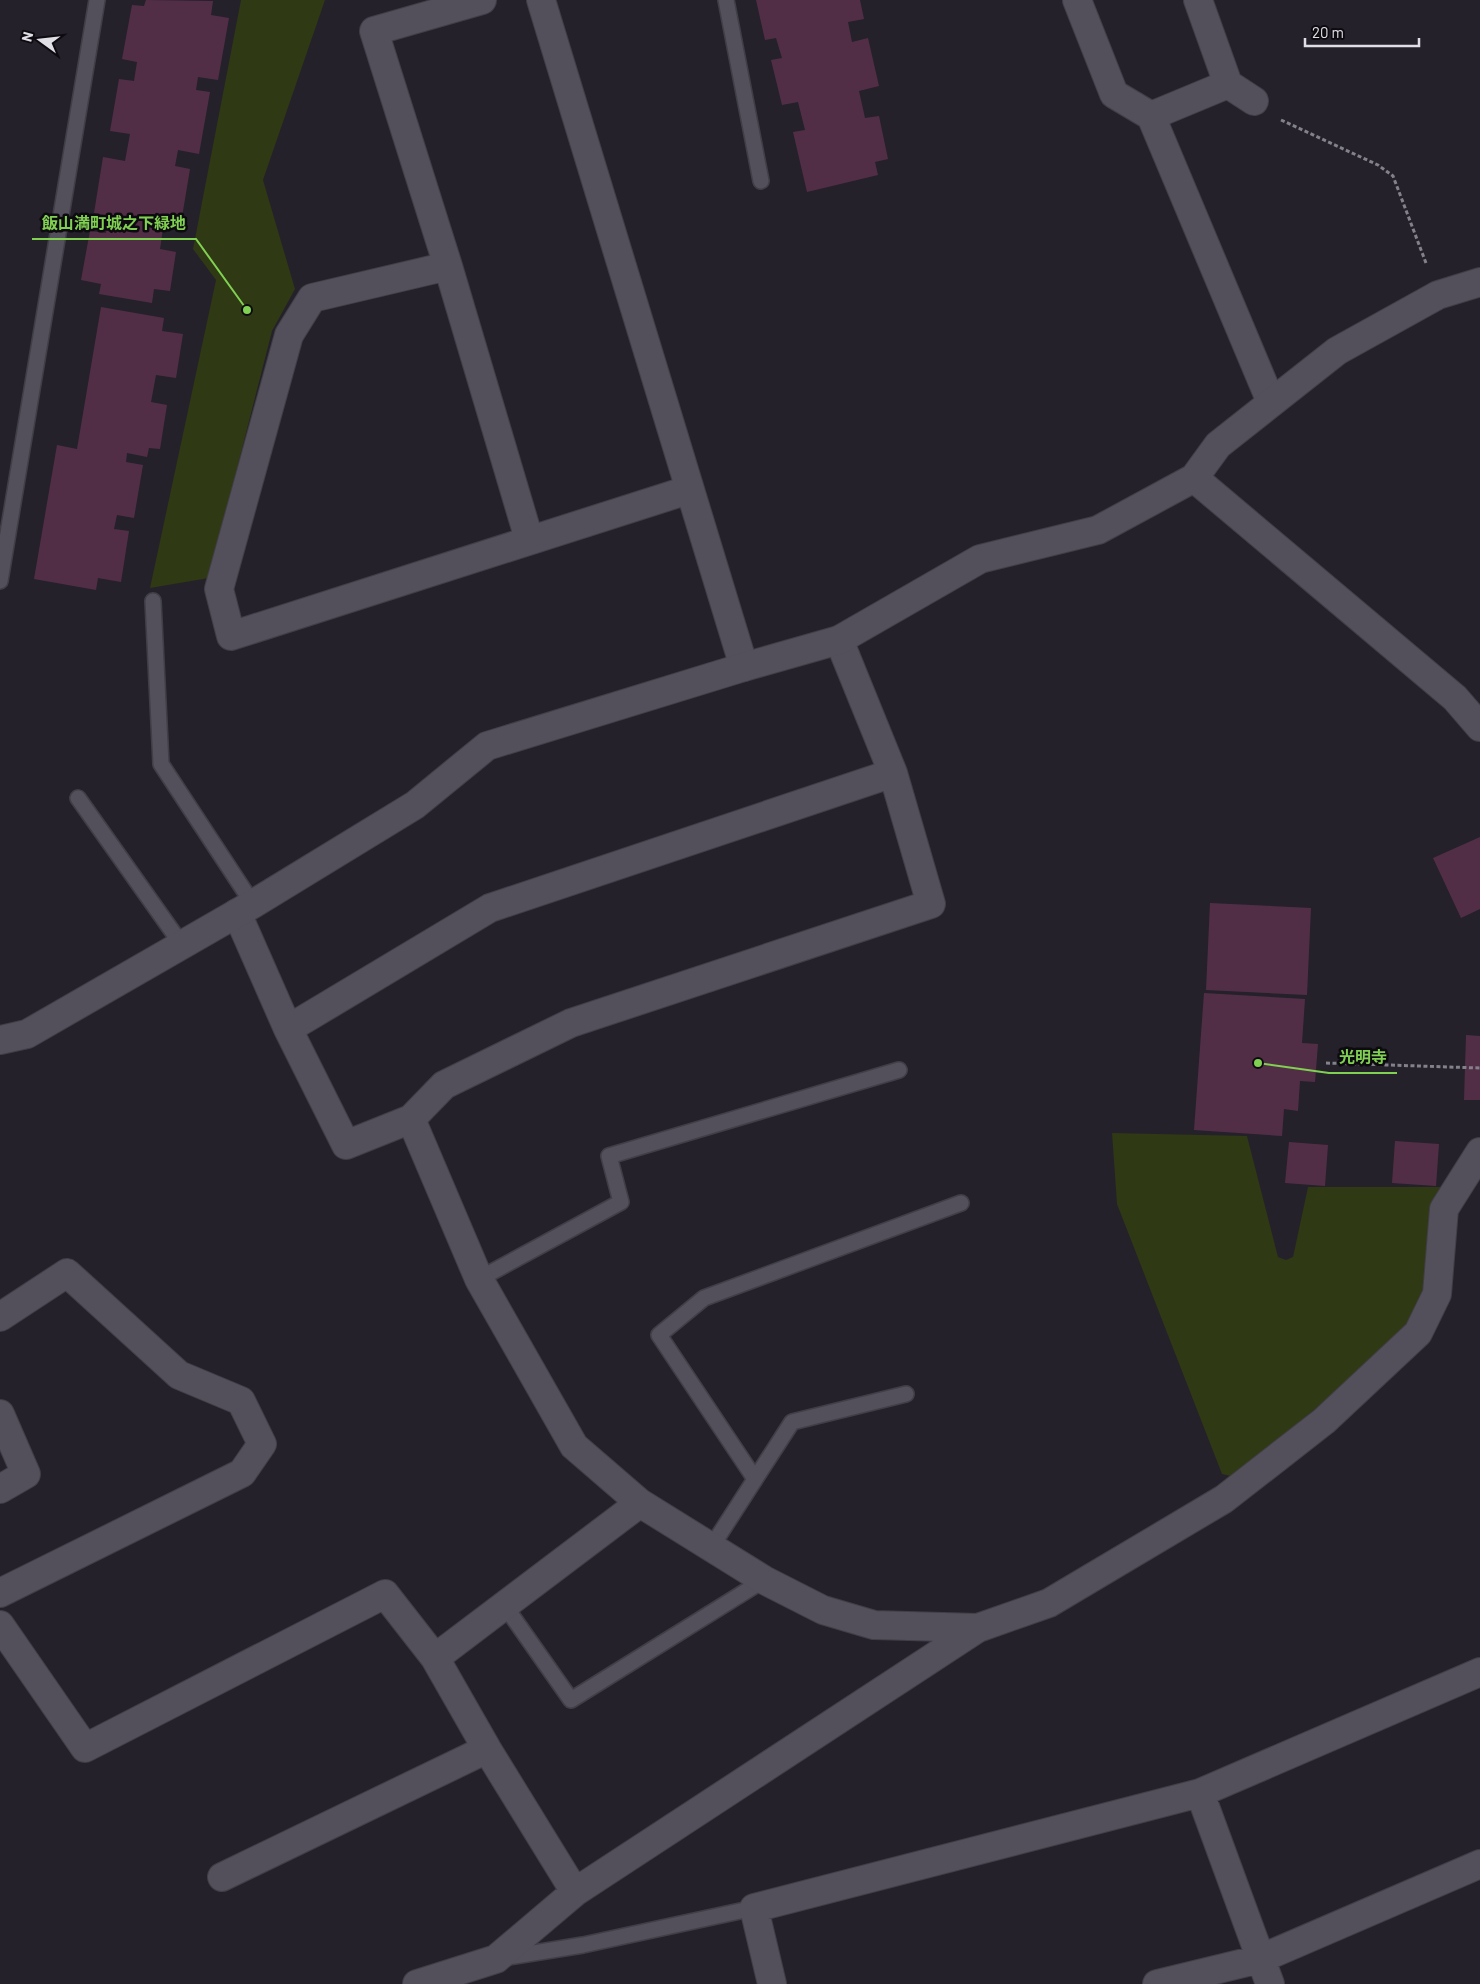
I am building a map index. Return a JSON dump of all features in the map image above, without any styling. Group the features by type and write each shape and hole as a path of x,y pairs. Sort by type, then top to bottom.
{"street":[{"path":"482,0 374,31 448,266 529,540"},
{"path":"541,0 688,490 744,667"},
{"path":"1077,0 1114,94 1151,116 1271,402"},
{"path":"1198,0 1228,84 1254,101"},
{"path":"1151,116 1228,84"},
{"path":"448,266 312,298 289,335 219,589 231,636 688,490"},
{"path":"0,1040 27,1034 245,909 414,805 487,746 744,667 839,640 980,559 1098,530 1194,478 1218,445 1338,351 1438,295 1480,282"},
{"path":"1194,478 1455,698 1480,727"},
{"path":"245,909 288,1029 346,1145 411,1119 444,1085 571,1022 931,904 893,773 839,640"},
{"path":"288,1029 490,908 893,773"},
{"path":"411,1119 479,1279 574,1446 640,1503 764,1580 823,1610 874,1625 978,1628"},
{"path":"417,1984 496,1959 575,1892 978,1628 1049,1603 1224,1499 1324,1421 1418,1333 1437,1294 1444,1209 1480,1152"},
{"path":"0,1317 67,1273 179,1374 241,1401 262,1444 242,1473 0,1593"},
{"path":"0,1414 26,1474 0,1489"},
{"path":"436,1658 640,1503"},
{"path":"0,1625 85,1748 385,1594 436,1658 487,1749 575,1892"},
{"path":"772,1984 754,1908 1200,1792 1480,1672"},
{"path":"222,1877 487,1749"},
{"path":"1200,1792 1270,1984"},
{"path":"1157,1984 1260,1959 1480,1864"}],"lane":[{"path":"0,581 97,0"},
{"path":"726,0 761,181"},
{"path":"153,601 161,764 245,909"},
{"path":"78,798 182,945"},
{"path":"479,1279 621,1202 610,1156 899,1070"},
{"path":"755,1480 658,1335 704,1298 962,1203"},
{"path":"712,1546 792,1422 906,1394"},
{"path":"505,1606 571,1700 764,1580"},
{"path":"496,1959 583,1946 754,1908"}],"path":[{"path":"1254,101 1284,122 1378,165 1393,176 1438,295"},
{"path":"1326,1063 1480,1068"}],"green space":[{"path":"241,0 325,0 263,180 295,289 272,331 209,578 150,588 216,280 193,249"},
{"path":"1112,1133 1247,1136 1278,1257 1286,1260 1293,1257 1308,1187 1443,1187 1427,1287 1408,1330 1235,1477 1222,1474 1117,1204"}],"building":[{"path":"146,0 213,1 211,15 229,18 218,80 198,77 196,90 210,92 199,154 178,150 175,166 190,169 182,217 165,215 160,249 176,252 170,291 154,289 152,303 99,294 101,284 81,280 90,231 106,233 109,216 94,213 103,157 125,161 130,134 110,131 119,79 134,81 137,62 122,59 132,5 144,6"},
{"path":"756,0 860,0 864,19 848,22 852,42 868,38 879,86 859,91 865,118 879,116 888,159 875,162 878,175 807,192 793,132 805,130 798,102 782,105 771,60 782,58 776,38 765,40"},
{"path":"101,307 164,318 162,331 183,334 176,378 156,375 151,402 167,405 160,449 149,448 147,457 127,453 126,462 143,465 134,518 117,515 114,529 129,531 121,582 98,578 96,590 34,579 57,445 77,449"},
{"path":"1480,837 1480,909 1461,918 1433,858"},
{"path":"1210,903 1311,908 1307,995 1206,990"},
{"path":"1204,993 1305,999 1302,1043 1318,1044 1315,1082 1300,1081 1298,1111 1284,1109 1282,1136 1194,1130"},
{"path":"1466,1035 1480,1036 1480,1100 1464,1100"},
{"path":"1395,1141 1439,1144 1436,1186 1392,1183"},
{"path":"1289,1142 1328,1145 1325,1186 1285,1183"}],"place":[{"name":"飯山満町城之下緑地","path":"247,310"},
{"name":"光明寺","path":"1258,1063"}]}
